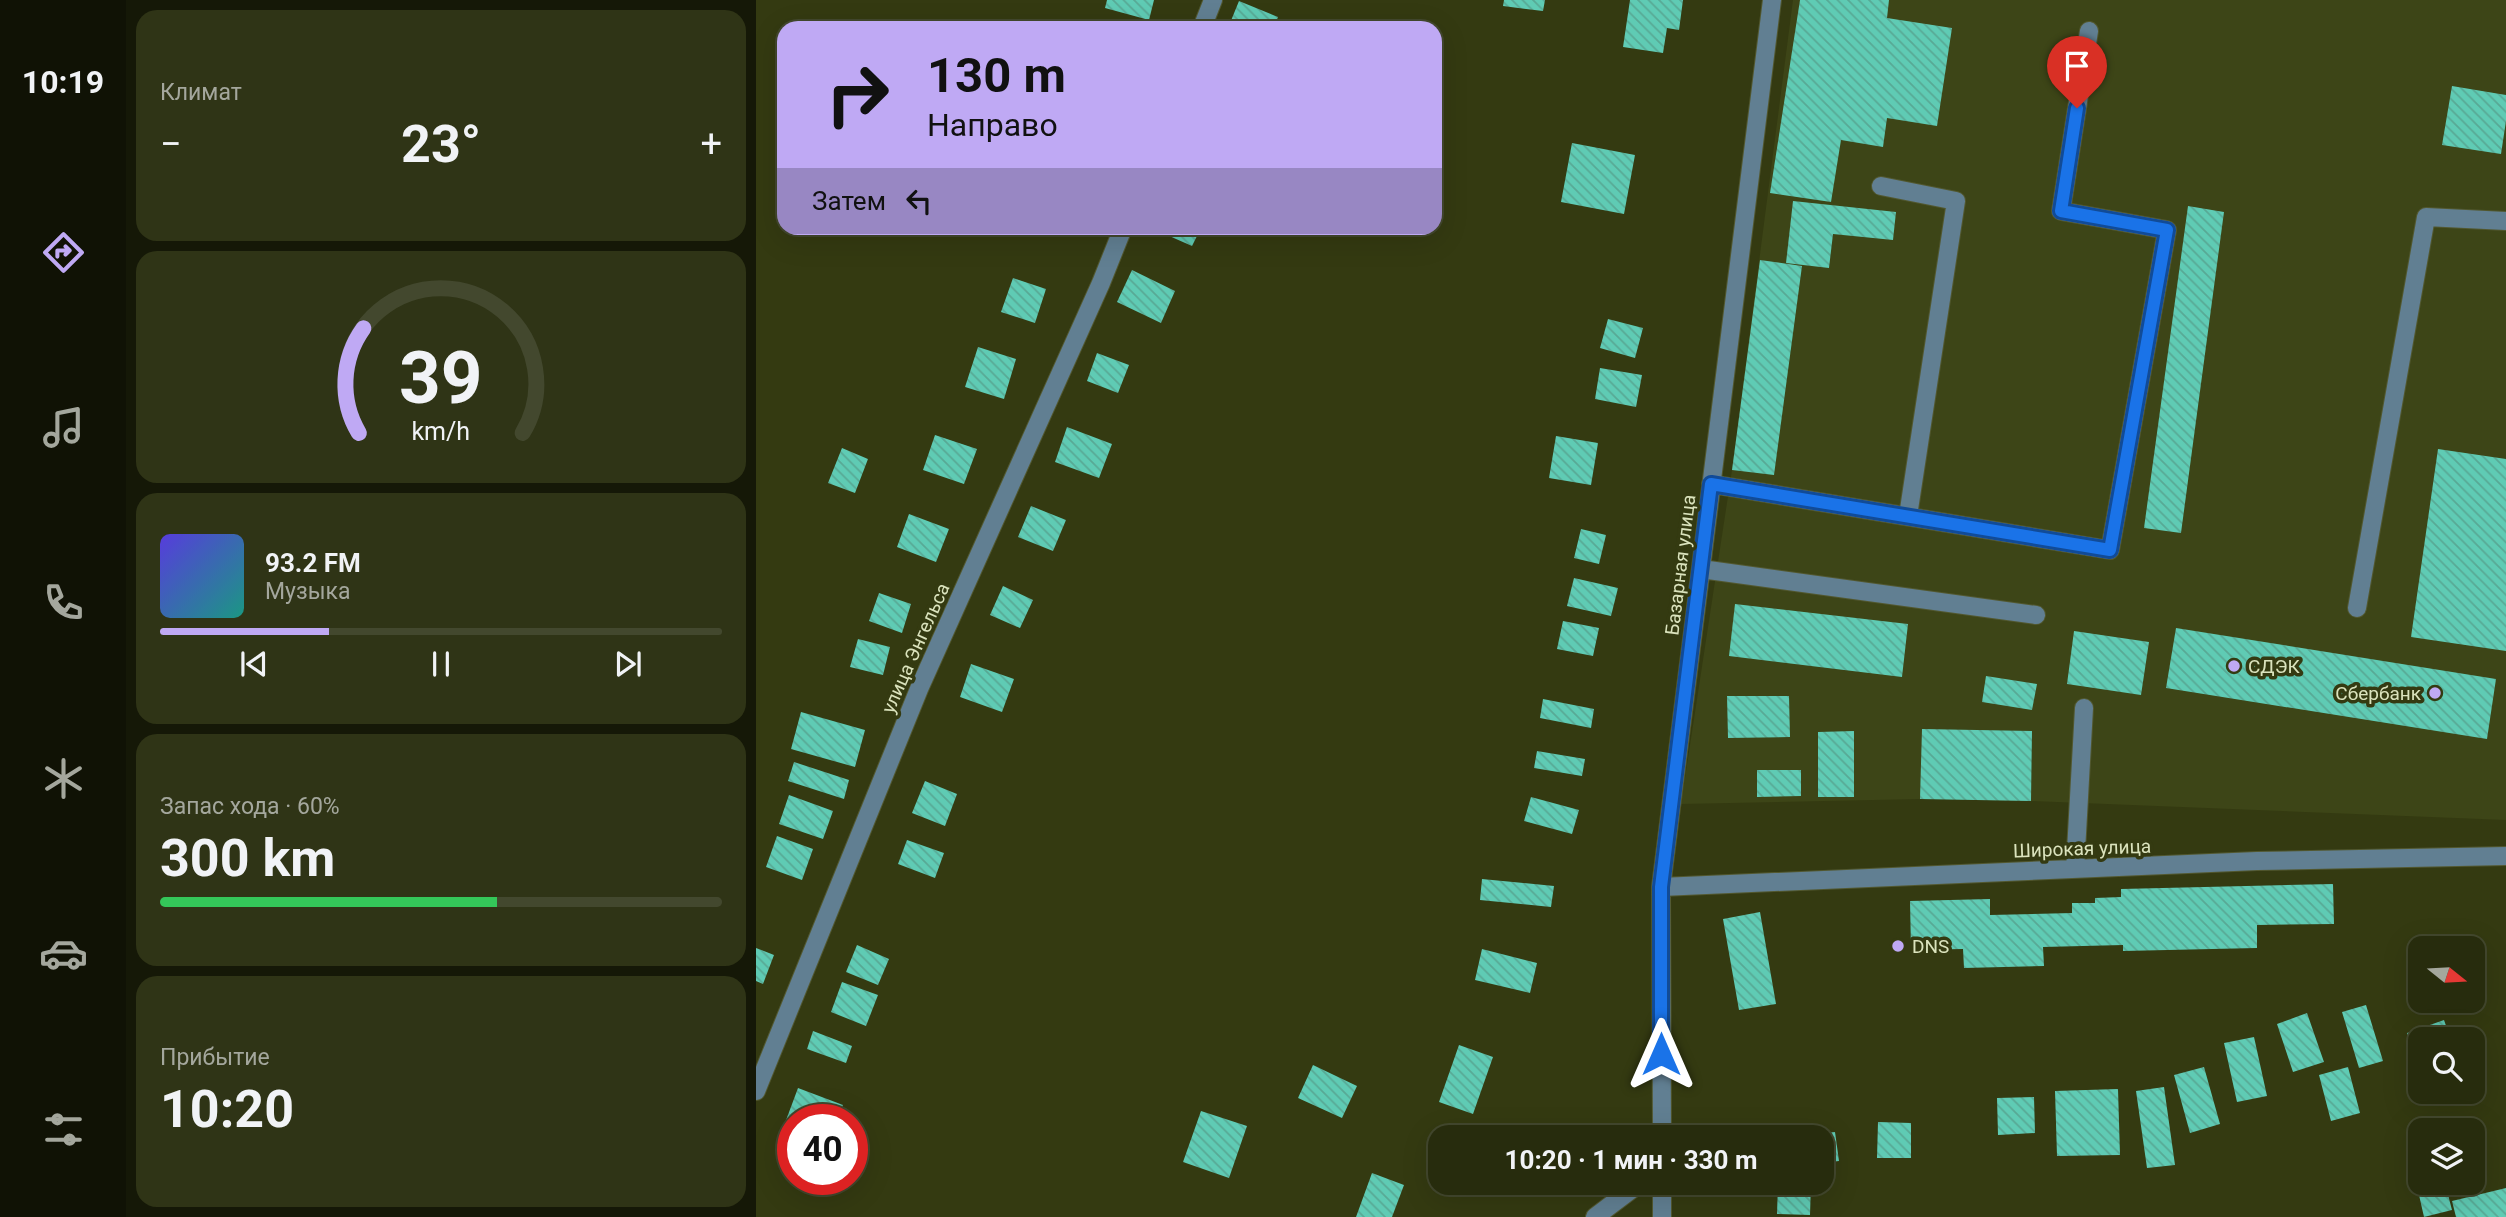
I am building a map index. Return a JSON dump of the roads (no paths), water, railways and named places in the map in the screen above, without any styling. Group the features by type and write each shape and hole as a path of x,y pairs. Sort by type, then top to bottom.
{"street":[{"path":"1205,21 1213,0"},
{"name":"Базарная улица","path":"1662,1125 1661,887 1772,0"},
{"path":"1711,484 2110,550 2167,230 2061,211 2089,32"},
{"path":"1881,186 1956,201 1908,516"},
{"path":"2357,608 2426,217 2506,220"},
{"name":"улица Энгельса","path":"756,1091 919,688 1096,295 1120,235"},
{"path":"1700,569 2036,615"},
{"path":"2075,869 2084,708"},
{"name":"Широкая улица","path":"1661,887 2257,861 2506,856"},
{"path":"1595,1217 1624,1195"},
{"path":"1662,1195 1662,1217"}],"place":[{"name":"СДЭК","path":"2234,666"},
{"name":"Сбербанк","path":"2435,693"},
{"name":"DNS","path":"1898,946"}]}
